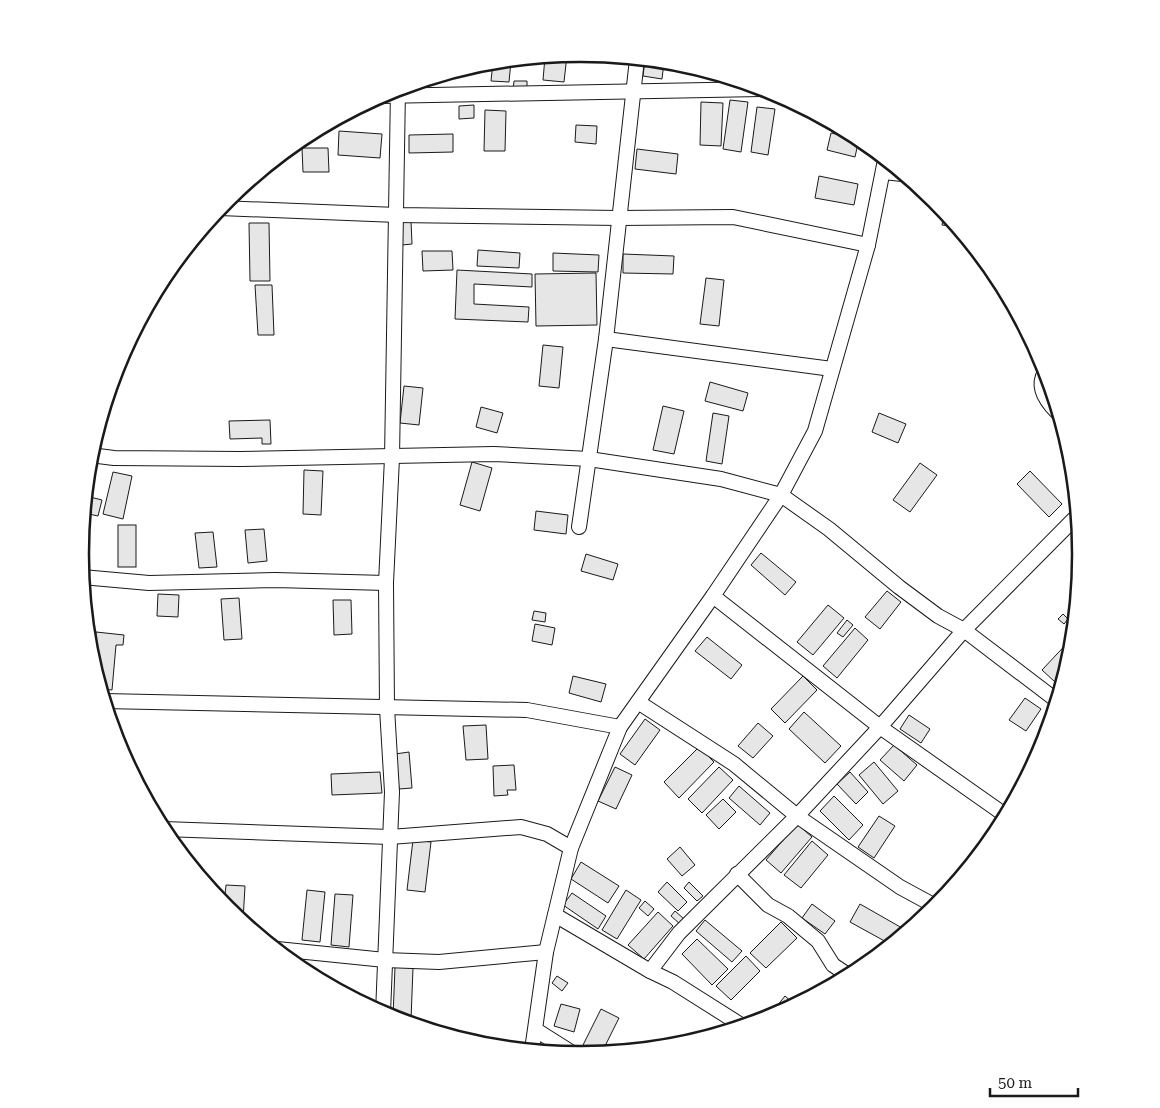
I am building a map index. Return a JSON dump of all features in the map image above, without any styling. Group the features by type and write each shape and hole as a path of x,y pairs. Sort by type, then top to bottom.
{"street":[{"path":"579,527 606,339 636,66"},
{"path":"411,93 633,93 740,90"},
{"path":"383,1004 392,792 387,708 386,584 392,458 398,98"},
{"path":"533,1043 546,952 571,848 620,727 713,596 781,495 815,430 868,245 884,168"},
{"path":"230,208 397,215 620,218 733,216 868,245"},
{"path":"606,339 832,369"},
{"path":"1041,385 1042,393 1045,397"},
{"path":"98,456 114,458 392,458 494,454 589,459 721,479 781,495 829,529 922,604 964,630 1050,696"},
{"path":"650,971 680,933 797,816 880,727 964,630 1070,522"},
{"path":"90,578 149,583 275,580 386,584"},
{"path":"713,596 880,727 999,811"},
{"path":"112,701 527,710 620,727"},
{"path":"638,702 734,764 797,816 900,888 928,902"},
{"path":"173,830 390,837 521,827 547,834 571,848"},
{"path":"737,874 768,905 788,916 818,941 832,965 841,971"},
{"path":"554,915 650,971 673,982 733,1021"},
{"path":"290,950 385,960 439,962 546,952"},
{"path":"536,1030 559,1045"}],"building":[{"path":"566,63 564,82 543,80 544,64"},
{"path":"644,67 663,70 662,79 643,76"},
{"path":"510,68 509,82 491,81 492,71"},
{"path":"514,81 527,81 527,90 513,90"},
{"path":"730,100 748,102 741,152 723,149"},
{"path":"701,102 723,103 721,146 700,145"},
{"path":"474,105 474,118 459,119 459,106"},
{"path":"757,107 775,109 768,155 751,152"},
{"path":"485,110 506,111 505,151 484,151"},
{"path":"576,125 597,126 596,144 575,142"},
{"path":"339,131 382,134 380,158 338,155"},
{"path":"831,133 857,148 855,157 827,150"},
{"path":"453,134 453,152 409,153 409,135"},
{"path":"328,148 329,172 303,172 302,149"},
{"path":"637,149 678,154 676,174 635,169"},
{"path":"819,176 858,184 854,205 815,198"},
{"path":"411,221 412,244 402,245 401,222"},
{"path":"249,223 269,223 270,281 250,281"},
{"path":"478,250 520,253 519,268 477,266"},
{"path":"422,251 452,251 453,270 423,271"},
{"path":"553,253 599,255 598,272 553,271"},
{"path":"623,254 674,256 673,274 623,273"},
{"path":"457,270 532,274 532,287 474,284 474,304 529,307 528,322 455,319"},
{"path":"596,273 597,325 536,326 535,274"},
{"path":"706,278 724,280 719,326 700,324"},
{"path":"255,285 272,285 274,335 258,335"},
{"path":"543,345 563,347 559,388 539,386"},
{"path":"710,382 748,393 743,411 705,401"},
{"path":"404,386 423,388 419,425 400,423"},
{"path":"663,406 684,411 674,454 653,450"},
{"path":"481,407 503,413 497,433 476,427"},
{"path":"713,413 729,416 722,464 706,461"},
{"path":"879,413 906,424 898,443 872,432"},
{"path":"270,420 271,444 262,444 262,438 230,439 229,421"},
{"path":"472,462 492,468 480,511 460,505"},
{"path":"920,463 937,475 910,512 893,500"},
{"path":"304,470 323,471 321,515 303,514"},
{"path":"1030,471 1062,504 1049,517 1017,484"},
{"path":"113,472 132,476 123,519 103,514"},
{"path":"92,498 102,500 98,516 91,514"},
{"path":"536,511 568,515 566,534 534,530"},
{"path":"118,525 136,525 136,567 118,567"},
{"path":"264,529 267,561 248,563 245,530"},
{"path":"213,532 217,567 199,568 195,533"},
{"path":"761,553 796,582 785,595 751,565"},
{"path":"586,554 618,564 613,580 581,571"},
{"path":"887,591 901,602 880,629 865,617"},
{"path":"158,594 179,595 178,617 157,616"},
{"path":"239,598 242,639 224,640 221,599"},
{"path":"333,600 351,600 352,634 334,635"},
{"path":"828,605 844,618 813,655 797,642"},
{"path":"534,611 546,613 545,622 532,620"},
{"path":"1063,614 1067,618 1064,624 1058,619"},
{"path":"847,620 853,625 843,637 837,633"},
{"path":"535,624 555,628 552,645 532,641"},
{"path":"855,628 868,640 837,678 823,666"},
{"path":"96,632 124,635 123,645 116,645 112,690 108,690 105,681"},
{"path":"707,637 742,665 731,679 695,651"},
{"path":"1062,648 1055,682 1042,670"},
{"path":"573,676 606,684 601,702 569,693"},
{"path":"803,676 817,690 785,723 771,709"},
{"path":"1025,698 1041,709 1026,731 1009,720"},
{"path":"804,712 841,746 825,763 789,729"},
{"path":"909,715 930,729 921,743 900,729"},
{"path":"645,719 660,730 635,765 620,754"},
{"path":"758,723 773,736 753,758 738,746"},
{"path":"486,725 488,759 466,760 463,726"},
{"path":"894,745 917,765 904,781 880,760"},
{"path":"699,747 714,762 679,798 664,782"},
{"path":"409,752 412,788 399,789 395,754"},
{"path":"874,762 898,791 883,804 859,775"},
{"path":"514,765 516,790 507,790 508,795 494,796 493,766"},
{"path":"615,767 632,775 616,809 598,801"},
{"path":"719,767 733,780 702,813 688,799"},
{"path":"380,772 382,793 332,795 331,774"},
{"path":"850,772 868,792 856,804 837,784"},
{"path":"739,786 770,813 760,825 729,798"},
{"path":"834,796 863,825 849,840 820,811"},
{"path":"723,799 736,812 719,829 706,815"},
{"path":"879,816 895,826 874,858 858,847"},
{"path":"797,824 812,837 781,873 766,860"},
{"path":"413,840 431,842 425,892 407,890"},
{"path":"812,841 828,855 801,888 784,875"},
{"path":"680,847 695,865 682,876 667,859"},
{"path":"581,862 619,886 608,903 571,879"},
{"path":"667,882 687,902 678,911 658,892"},
{"path":"689,882 703,896 697,901 684,888"},
{"path":"226,885 245,886 243,913 232,902 225,894"},
{"path":"307,890 325,892 320,942 302,940"},
{"path":"626,890 641,900 617,939 602,930"},
{"path":"572,893 606,916 598,929 563,905"},
{"path":"335,894 353,895 349,947 331,945"},
{"path":"645,901 654,909 648,916 639,908"},
{"path":"812,904 835,921 825,934 802,918"},
{"path":"860,904 900,927 883,940 850,922"},
{"path":"675,911 684,919 680,924 671,916"},
{"path":"658,912 673,926 644,959 628,945"},
{"path":"705,920 742,951 732,962 696,931"},
{"path":"781,922 797,938 766,968 750,953"},
{"path":"697,939 728,969 712,985 682,954"},
{"path":"746,956 760,971 731,1000 716,986"},
{"path":"395,967 413,968 411,1015 393,1008"},
{"path":"557,976 568,983 562,991 552,983"},
{"path":"785,996 788,999 780,1003"},
{"path":"561,1004 580,1009 574,1032 554,1026"},
{"path":"601,1009 619,1018 606,1044 583,1046"}]}
